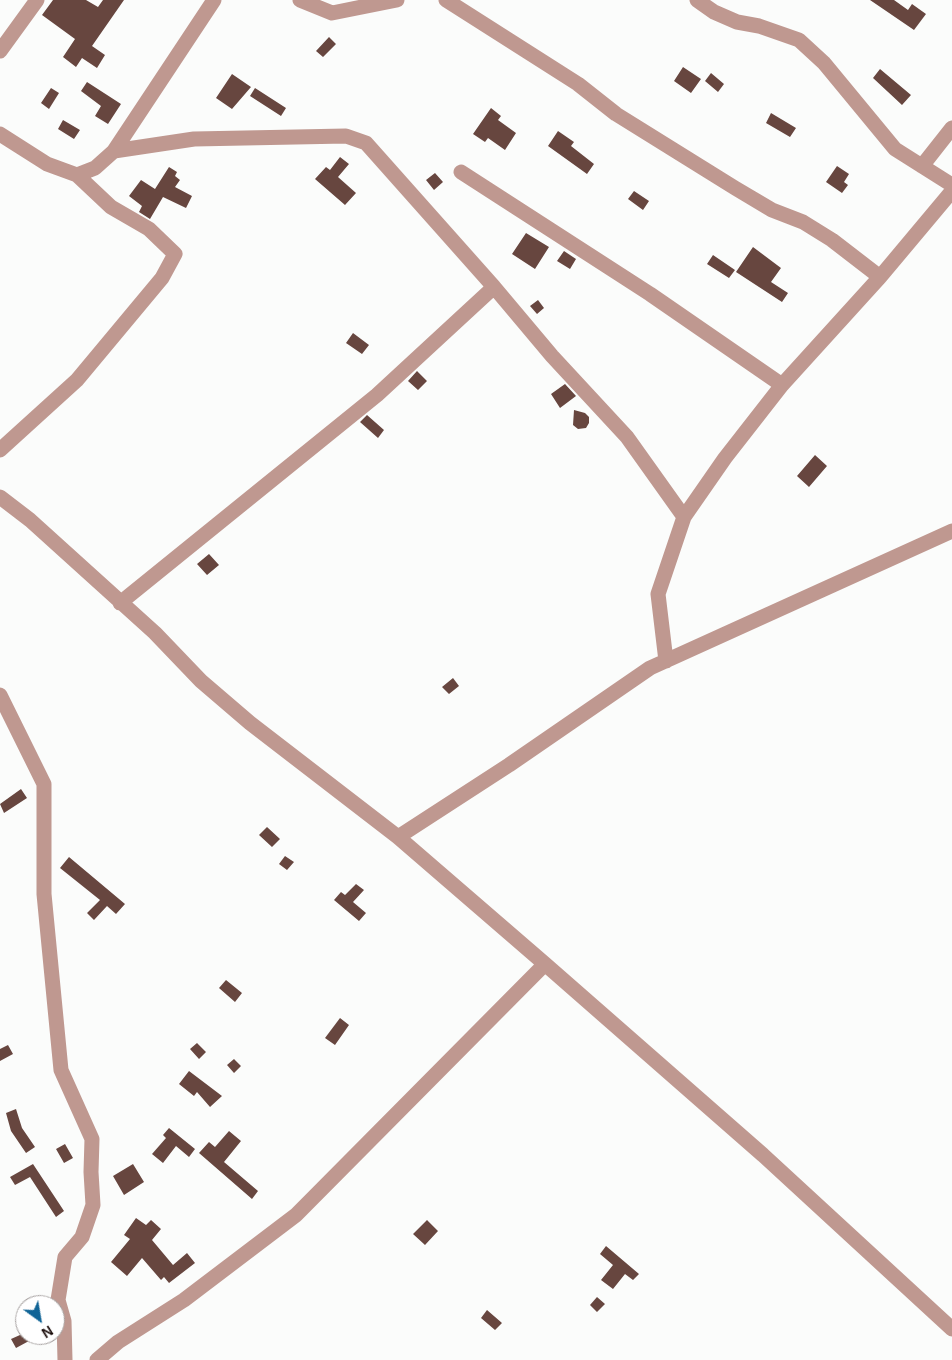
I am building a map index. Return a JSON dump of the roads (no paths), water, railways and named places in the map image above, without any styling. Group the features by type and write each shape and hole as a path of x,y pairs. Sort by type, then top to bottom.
{"street":[{"path":"0,51 37,0"},
{"path":"77,174 95,168 114,151 214,0"},
{"path":"300,0 332,13 397,0"},
{"path":"446,0 578,84 616,114 735,188 772,210 803,222 832,240 880,277"},
{"path":"697,0 714,12 737,22 759,26 799,40 824,63 895,149 952,185"},
{"path":"922,166 952,128"},
{"path":"0,134 47,164 77,174 111,207 149,229 175,254 162,278 77,380 0,450"},
{"path":"114,151 194,139 346,136 366,142 552,356 628,438 684,517"},
{"path":"461,172 650,294 782,385"},
{"path":"666,661 658,594 684,517 725,458 782,385 880,277 952,191"},
{"path":"120,603 377,395 494,287"},
{"path":"0,497 30,520 155,633 201,680 250,723 398,837 545,964 763,1155 952,1329"},
{"path":"398,837 508,766 650,668 952,532"},
{"path":"0,695 44,784 44,894 61,1070 92,1139 90,1172 93,1205 82,1237 65,1257 58,1300 64,1321 66,1360"},
{"path":"96,1360 118,1342 184,1300 296,1215 545,964"}]}
